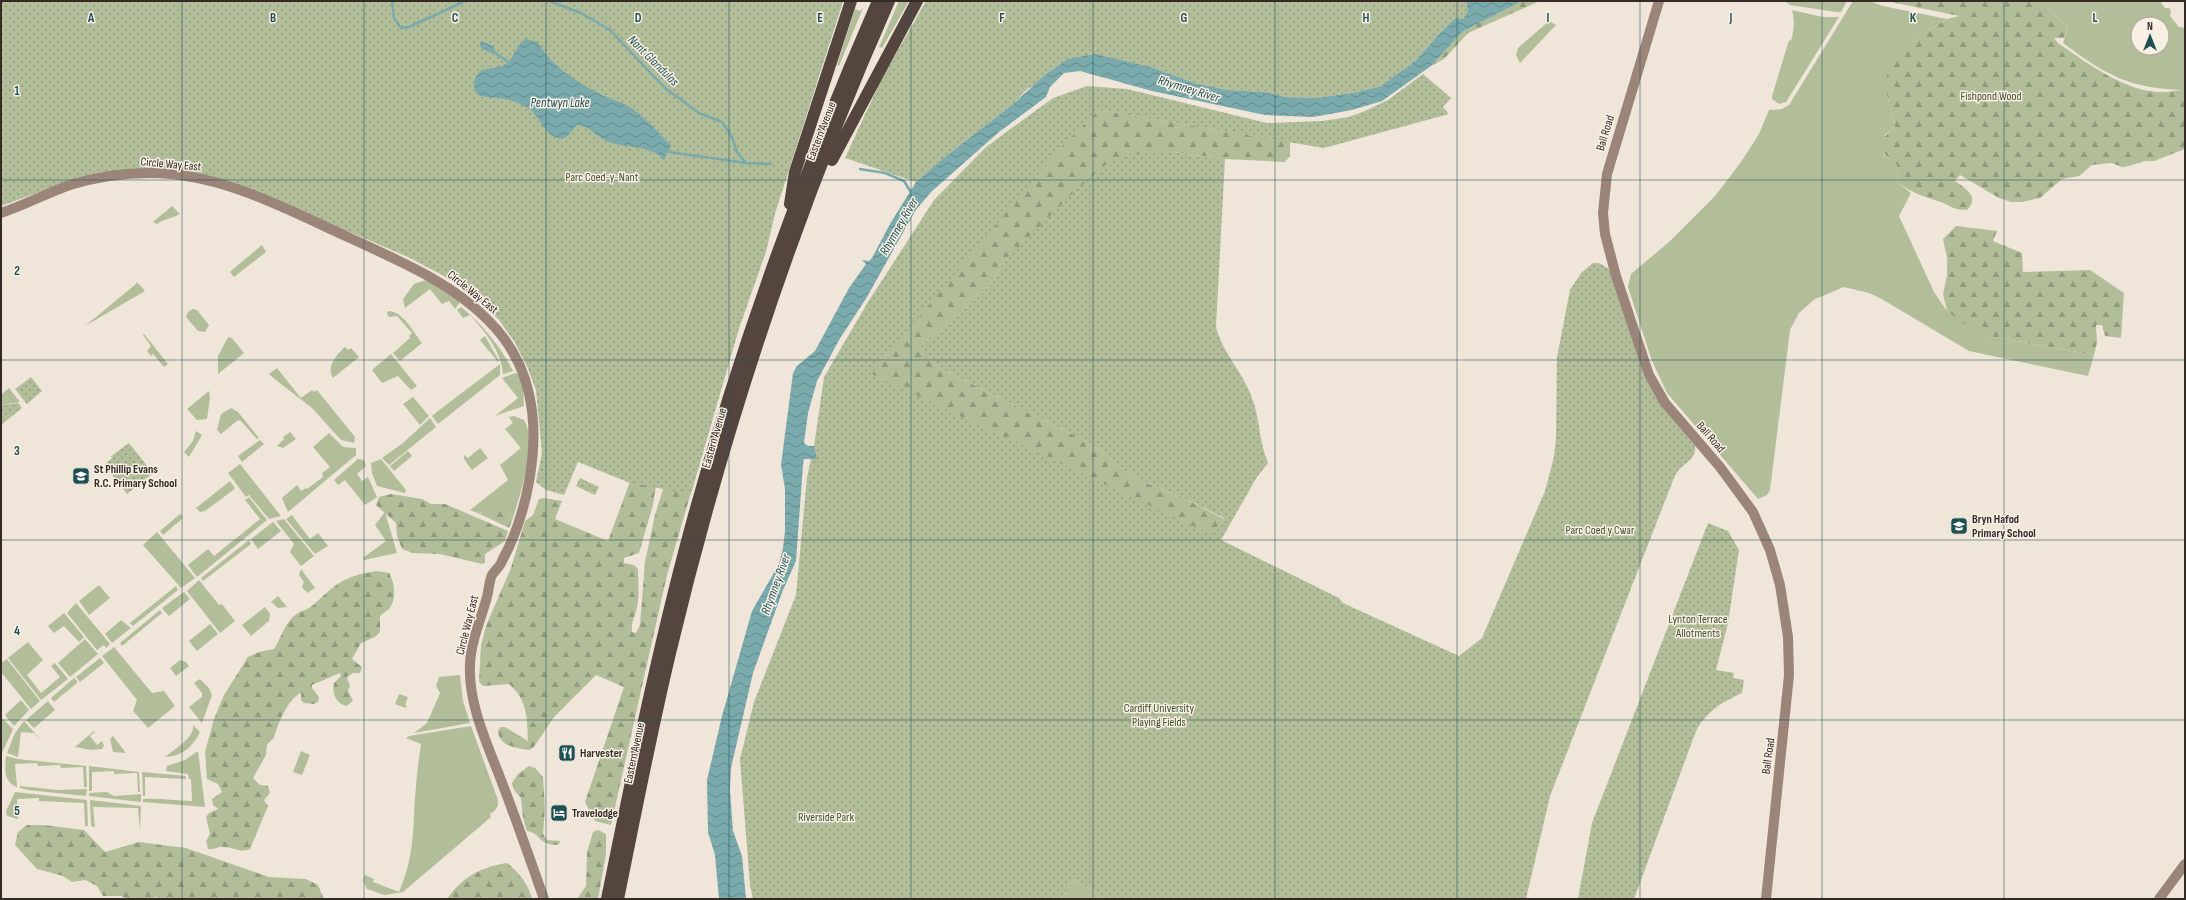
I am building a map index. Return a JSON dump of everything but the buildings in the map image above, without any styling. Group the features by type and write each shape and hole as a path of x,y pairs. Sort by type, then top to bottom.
{"highway":[{"path":"786,229 795,172 851,1"},
{"name":"Eastern Avenue","path":"607,899 655,669 690,530 734,380 786,229 841,85 878,1"},
{"name":"Eastern Avenue","path":"618,899 671,650 698,545 749,369 803,215 862,64 889,1"},
{"path":"803,215 917,1"}],"street":[{"name":"Ball Road","path":"1660,1 1606,174 1603,213 1605,234 1616,276 1649,375 1665,403 1724,472 1753,512 1770,550 1779,579 1786,621 1788,675 1787,709 1773,812 1766,899"},
{"name":"Circle Way East","path":"1,213 70,185 106,177 153,173 211,181 251,193 422,272 466,300 490,321 503,337 513,352 527,386 532,411 534,445 531,475 519,517 502,563 491,577 487,599 477,627 470,662 470,681 480,723 544,899"},
{"path":"2160,899 2185,864"}],"green space":[{"name":"Parc Coed-y-Nant","path":"1,1 843,1 775,213 766,251 739,328 691,494 630,483 578,462 564,495 546,490 536,482 542,453 536,390 527,366 514,341 499,320 477,299 444,276 408,257 233,182 165,168 107,172 64,183 1,206"},
{"path":"578,1 843,1 775,213 766,251 739,328 667,575 611,825 595,821 585,802 624,687 596,675 554,717 533,748 529,750 504,743 499,735 498,730 501,727 505,727 528,741 527,717 523,703 515,690 509,684 483,686 479,682 481,645 486,626 511,568 525,521 533,515 539,499 544,498 562,501 555,519 608,541 631,479 656,485 653,505 639,553 624,558 624,563 634,565 638,569 638,601 632,624 632,632 636,633 640,625 645,562 655,515 669,470 699,390"},
{"path":"899,1 909,1 882,48 879,47"},
{"path":"926,1 1466,1 1468,11 1463,19 1455,20 1442,31 1415,61 1381,86 1354,93 1315,98 1286,97 1264,92 1228,90 1194,83 1151,67 1095,55 1027,89 1013,104 945,157 916,182 845,158 881,80"},
{"path":"1522,1 1540,1 1468,33 1444,59 1431,66 1462,32"},
{"path":"1785,1 1847,1 1841,12 1836,12 1790,5"},
{"path":"1853,1 1869,1 1883,6 1947,19 1919,37 1905,52 1886,91 1895,127 1885,135 1884,155 1897,165 1898,183 1911,193 1899,216 1934,292 1947,311 1989,336 2094,355 2088,376 1969,351 1869,293 1844,287 1815,299 1799,313 1790,330 1770,490 1767,495 1758,499 1667,393 1652,361 1628,287 1631,274 1669,242 1715,196 1741,162 1759,134 1769,110 1782,109 1789,105"},
{"name":"Fishpond Wood","path":"1886,1 2039,1 2068,27 2064,38 2054,38 2058,43 2094,68 2135,88 2163,92 2185,90 2185,149 2154,161 2145,161 2129,166 2122,167 2112,163 2092,165 2079,176 2062,179 2040,198 2022,202 2011,202 1999,198 1960,175 1955,181 1967,190 1972,197 1971,205 1967,210 1954,208 1914,192 1898,183 1897,165 1886,155 1881,147 1884,138 1895,127 1886,91 1886,79 1889,67 1919,37 1947,19 1959,16"},
{"path":"2039,1 2160,1 2165,8 2169,8 2171,11 2170,16 2179,27 2185,28 2185,90 2149,87 2120,78 2092,64 2063,43 2068,27"},
{"path":"863,8 839,66 837,65 855,9 860,11"},
{"path":"1792,10 1823,17 1839,17 1786,102 1779,104 1772,99 1772,96 1789,40 1791,41 1792,37 1794,22"},
{"path":"1549,21 1556,25 1520,63 1516,55 1518,48"},
{"name":"Cardiff University Playing Fields","path":"1423,74 1451,98 1443,107 1449,114 1324,148 1099,110 1063,145 871,374 1212,535 1224,518 1180,496 1144,482 1125,471 1104,453 1088,442 942,369 924,357 921,346 972,303 991,284 1005,261 1076,190 1109,162 1131,154 1173,152 1225,159 1216,327 1223,346 1244,380 1252,398 1268,463 1257,477 1221,540 1339,598 1343,603 1459,656 1482,638 1545,491 1554,457 1556,438 1557,357 1570,290 1581,273 1593,263 1599,263 1609,269 1645,379 1662,406 1695,446 1695,451 1692,458 1677,472 1550,796 1526,899 1106,899 1074,879 1061,899 753,899 750,885 740,759 754,702 796,595 807,477 814,446 824,377 868,302 934,200 986,147 1053,98 1087,86 1127,89 1267,123 1322,121 1349,117 1388,100"},
{"path":"1099,110 1290,142 1290,156 1285,162 1225,159 1173,152 1033,235 1005,261 991,284 972,303 921,346 925,357 942,369 1088,442 1104,453 1125,471 1144,482 1180,496 1224,519 1208,541 871,374 936,246"},
{"path":"172,206 180,214 157,224 153,222"},
{"path":"1956,226 1997,231 1993,241 2022,253 2023,272 2090,270 2124,293 2121,338 2105,336 2102,325 2096,325 2097,343 2094,355 1989,336 1967,326 1947,311 1943,294 1947,275 1947,258 1943,239"},
{"path":"262,245 266,252 234,277 230,272"},
{"path":"426,280 432,282 461,301 455,309 449,301 442,304 430,289 405,308 403,299 414,284"},
{"path":"137,282 145,291 85,326 136,284"},
{"path":"461,307 477,321 490,336 513,371 503,374 502,365 496,349 470,315 463,318 457,310"},
{"path":"193,309 197,310 209,325 205,332 198,331 186,317 188,312"},
{"path":"388,311 393,312 403,318 422,343 400,361 393,353 410,338 409,336 412,333 397,316 389,317 387,314"},
{"path":"144,334 168,364 164,367 153,354 151,356 147,351 151,346 143,335"},
{"path":"485,336 499,361 498,362 480,340"},
{"path":"228,337 232,338 244,353 218,374 218,356"},
{"path":"345,347 348,350 351,348 359,357 333,378 331,369 333,361"},
{"path":"391,354 417,386 411,390 398,376 382,383 372,370"},
{"path":"500,364 500,375 438,424 432,416"},
{"path":"277,368 301,398 312,390 314,392 317,390 355,437 354,443 341,440 312,408 269,374"},
{"path":"515,373 519,374 523,389 524,406 495,416 518,398 502,378"},
{"path":"31,377 42,391 27,404 15,389"},
{"path":"9,388 20,402 1,405 1,395"},
{"path":"209,391 210,398 207,419 197,420 187,409"},
{"path":"413,397 429,416 420,425 403,404"},
{"path":"18,403 22,408 1,425 1,405"},
{"path":"231,408 238,412 259,438 257,439 241,421 238,420 221,434 217,430 221,414"},
{"path":"514,416 524,420 528,430 529,455 520,496 513,518 507,510 481,512 480,514 470,510 508,480 500,465 521,448 505,429 513,423 509,417"},
{"path":"430,418 436,427 389,465 382,458 403,443"},
{"path":"196,431 202,435 189,457 184,452 193,441"},
{"path":"290,432 296,439 283,448 277,446 284,439 283,437"},
{"path":"329,433 343,447 356,448 356,455 288,512 282,498 297,485 301,491 306,488 307,489 323,477 322,473 330,467 313,447"},
{"path":"260,440 264,444 242,462 238,456"},
{"path":"129,443 153,473 127,494 104,465 113,457 110,457"},
{"path":"480,448 488,458 472,470 464,459 464,455 468,458"},
{"path":"408,451 412,456 394,471 390,466"},
{"path":"358,459 364,460 366,466 357,474 362,481 368,477 377,497 365,505 345,480 338,485 334,480"},
{"path":"381,459 406,490 405,493 377,486 372,473 371,463"},
{"path":"240,464 281,516 269,519 249,495 246,497 228,473"},
{"path":"580,478 599,487 595,495 576,486"},
{"path":"230,481 235,488 232,491 205,511 200,512 196,508"},
{"path":"391,494 422,499 431,504 445,504 508,531 505,541 485,554 485,563 482,564 440,554 413,553 402,549 397,536 396,523 376,505 379,497"},
{"path":"249,497 267,520 197,577 188,565 208,549 214,556 260,519 245,500"},
{"path":"498,506 507,510 513,518 509,528 480,514 485,508"},
{"path":"385,512 397,553 364,560 363,558 386,541 375,525"},
{"path":"180,514 183,517 182,519 163,535 160,531"},
{"path":"292,515 310,539 318,533 328,546 315,554 286,519"},
{"path":"284,519 314,556 301,566 290,552 294,544 276,521"},
{"path":"273,522 281,531 258,549 251,539"},
{"name":"Lynton Terrace Allotments","path":"1708,523 1728,531 1739,550 1728,623 1716,670 1734,673 1733,678 1744,680 1742,693 1716,708 1705,718 1696,731 1634,899 1578,899 1592,823"},
{"path":"157,532 195,578 181,588 143,545"},
{"path":"249,540 251,544 203,581 201,578"},
{"path":"301,569 315,588 307,593 302,587 304,582 299,575"},
{"path":"376,571 389,573 393,582 394,597 391,606 380,616 380,632 375,637 361,643 352,659 362,667 360,673 353,673 347,677 350,686 348,691 353,701 346,706 339,702 335,697 333,691 334,683 341,676 340,673 312,685 312,688 319,697 318,702 314,704 304,703 301,700 301,693 292,700 280,720 274,738 267,744 266,755 253,778 260,785 268,786 270,793 264,800 268,806 250,849 240,850 223,847 208,849 206,841 210,834 206,817 209,813 218,809 213,805 212,799 222,792 218,784 207,779 205,752 214,719 224,695 248,657 259,652 274,649 287,625 295,615 308,609 340,582 364,573"},
{"path":"199,580 219,605 222,604 235,621 220,633 187,591"},
{"path":"99,585 110,598 89,615 79,601"},
{"path":"176,586 178,590 133,626 130,623"},
{"path":"184,592 190,599 169,616 162,608"},
{"path":"278,596 287,607 278,608 271,602"},
{"path":"76,603 110,644 106,648 104,645 97,650 67,613"},
{"path":"265,607 270,614 269,621 251,636 242,625"},
{"path":"160,610 162,613 122,646 120,643"},
{"path":"64,613 84,637 79,642 64,626 54,633 48,626"},
{"path":"121,620 131,628 112,643 105,634"},
{"path":"210,624 218,634 197,651 189,641"},
{"path":"85,639 98,654 70,677 58,663"},
{"path":"28,642 43,660 27,675 41,693 60,677 51,666 55,663 68,679 41,700 8,658"},
{"path":"114,647 152,693 164,691 175,706 148,728 133,711 137,700 102,656"},
{"path":"100,658 104,663 80,682 76,677"},
{"path":"7,659 40,701 31,709 1,672 1,663"},
{"path":"180,660 186,662 189,666 176,676 170,668"},
{"path":"460,675 463,701 470,723 414,733 427,723 440,693 436,686 439,677"},
{"path":"74,678 78,682 54,702 51,698"},
{"path":"200,679 209,688 212,695 202,723 189,707 202,697 202,693 194,683"},
{"path":"399,694 408,697 405,705 407,706 406,708 395,704"},
{"path":"21,700 29,710 14,726 5,715"},
{"path":"48,701 55,710 34,728 26,720"},
{"path":"3,719 13,729 2,753 1,764 1,720"},
{"path":"24,721 42,741 34,733 21,732 18,757 7,753 15,733"},
{"path":"193,725 200,732 194,743 177,755 165,757 187,739 193,730"},
{"path":"471,726 498,800 497,808 490,814 491,817 403,892 384,895 367,889 363,880 365,875 374,879 373,882 399,892 408,864 411,852 416,781 421,744 406,738 409,736"},
{"path":"94,731 95,732 90,736 97,745 102,741 104,746 102,749 91,750 75,747"},
{"path":"113,736 126,753 113,752 110,739"},
{"path":"198,751 205,807 143,802 143,799 192,801 191,779 189,779 188,774 166,771 167,766 185,760"},
{"path":"301,751 310,755 302,775 293,772"},
{"path":"6,756 18,759 86,766 87,787 84,787 83,767 61,768 60,765 38,766 37,763 15,764 17,787 12,785 7,778 5,770"},
{"path":"89,766 139,772 140,792 138,792 137,773 114,774 114,771 92,772 92,791 89,791"},
{"path":"529,766 535,768 543,777 545,808 543,834 547,840 561,841 558,845 546,843 535,834 527,831 523,818 521,798 514,790 512,783 518,774"},
{"path":"142,772 186,776 186,779 145,777 145,796 143,796"},
{"path":"20,786 58,790 87,789 86,796 28,790 20,788"},
{"path":"15,792 87,800 88,826 85,826 84,803 39,801 39,798 17,799 18,819 7,816 6,811"},
{"path":"107,792 114,796 141,794 141,802 89,796 89,793"},
{"path":"90,800 141,806 140,831 138,808 93,807 95,827 91,826"},
{"path":"27,825 44,825 84,830 105,852 139,842 186,848 269,877 306,879 318,885 324,899 161,899 155,897 152,899 127,899 121,896 103,896 97,886 85,880 72,882 63,876 37,869 15,845 18,832"},
{"path":"598,830 606,834 606,854 598,899 577,899 586,886 587,852 593,832"},
{"path":"507,863 522,879 531,894 532,899 447,899 459,885 473,874 489,867"},
{"path":"1074,879 1106,899 1061,899"}],"water":[{"name":"Rhymney River","path":"1466,1 1522,1 1462,32 1431,66 1382,101 1352,110 1313,117 1265,115 1152,91 1080,71 1064,73 1050,87 1046,97 999,132 931,192 915,211 867,297 839,340 817,381 808,413 804,443 808,446 814,446 817,459 804,459 796,561 783,590 753,673 731,768 730,790 733,831 742,856 746,899 719,899 715,855 708,832 707,780 722,716 752,611 779,564 783,548 785,531 785,489 781,465 793,373 797,366 815,351 849,288 866,264 862,260 869,261 872,258 890,224 916,182 945,157 1013,104 1045,75 1068,59 1095,54 1151,67 1194,83 1228,90 1264,92 1286,97 1315,98 1354,93 1381,86 1415,61 1455,19 1463,19 1468,11"},
{"name":"Pentwyn Lake","path":"526,39 537,42 557,65 573,78 603,96 628,106 640,114 671,145 664,160 659,155 646,149 609,142 582,126 577,125 567,137 561,139 558,138 553,136 545,129 536,115 528,108 510,100 485,97 477,94 474,85 478,74 486,69 505,65"},
{"path":"481,41 493,46 495,50 493,54 481,48"}],"waterway":[{"name":"Nant Glandulas","path":"392,1 394,18 401,28 409,27 465,1"},
{"name":"Nant Glandulas","path":"549,1 581,13 610,30 665,88 699,113 722,122 732,137 737,152 746,163 771,164"},
{"path":"494,52 508,62"},
{"path":"669,152 746,163"},
{"name":"Nant Glandulas","path":"860,169 885,173 904,181 912,194"}],"place":[{"name":"St Phillip Evans R.C. Primary School","path":"81,476"},
{"name":"Bryn Hafod Primary School","path":"1959,526"},
{"name":"Harvester","path":"567,753"},
{"name":"Travelodge","path":"559,813"}],"park label":[{"name":"Parc Coed y Cwar","path":"1600,530"},
{"name":"Riverside Park","path":"826,817"}]}
